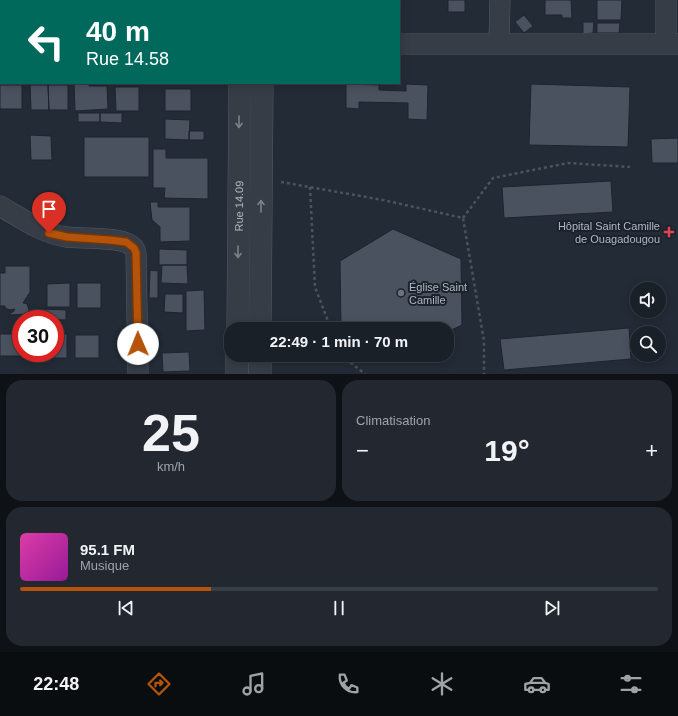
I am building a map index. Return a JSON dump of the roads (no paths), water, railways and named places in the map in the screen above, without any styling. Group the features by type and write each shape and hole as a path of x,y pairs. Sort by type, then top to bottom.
{"street":[{"path":"499,44 500,0"},
{"path":"400,44 672,44 666,0"},
{"name":"Rue 14.09","path":"238,322 240,84"},
{"name":"Rue 14.09","path":"260,322 262,84"},
{"path":"0,206 49,233 67,237 126,242 134,248 136,253 138,374"},
{"path":"237,362 237,374"},
{"path":"260,362 260,374"}],"place":[{"name":"Hôpital Saint Camille de Ouagadougou","path":"669,232"},
{"name":"Église Saint Camille","path":"401,293"}]}
